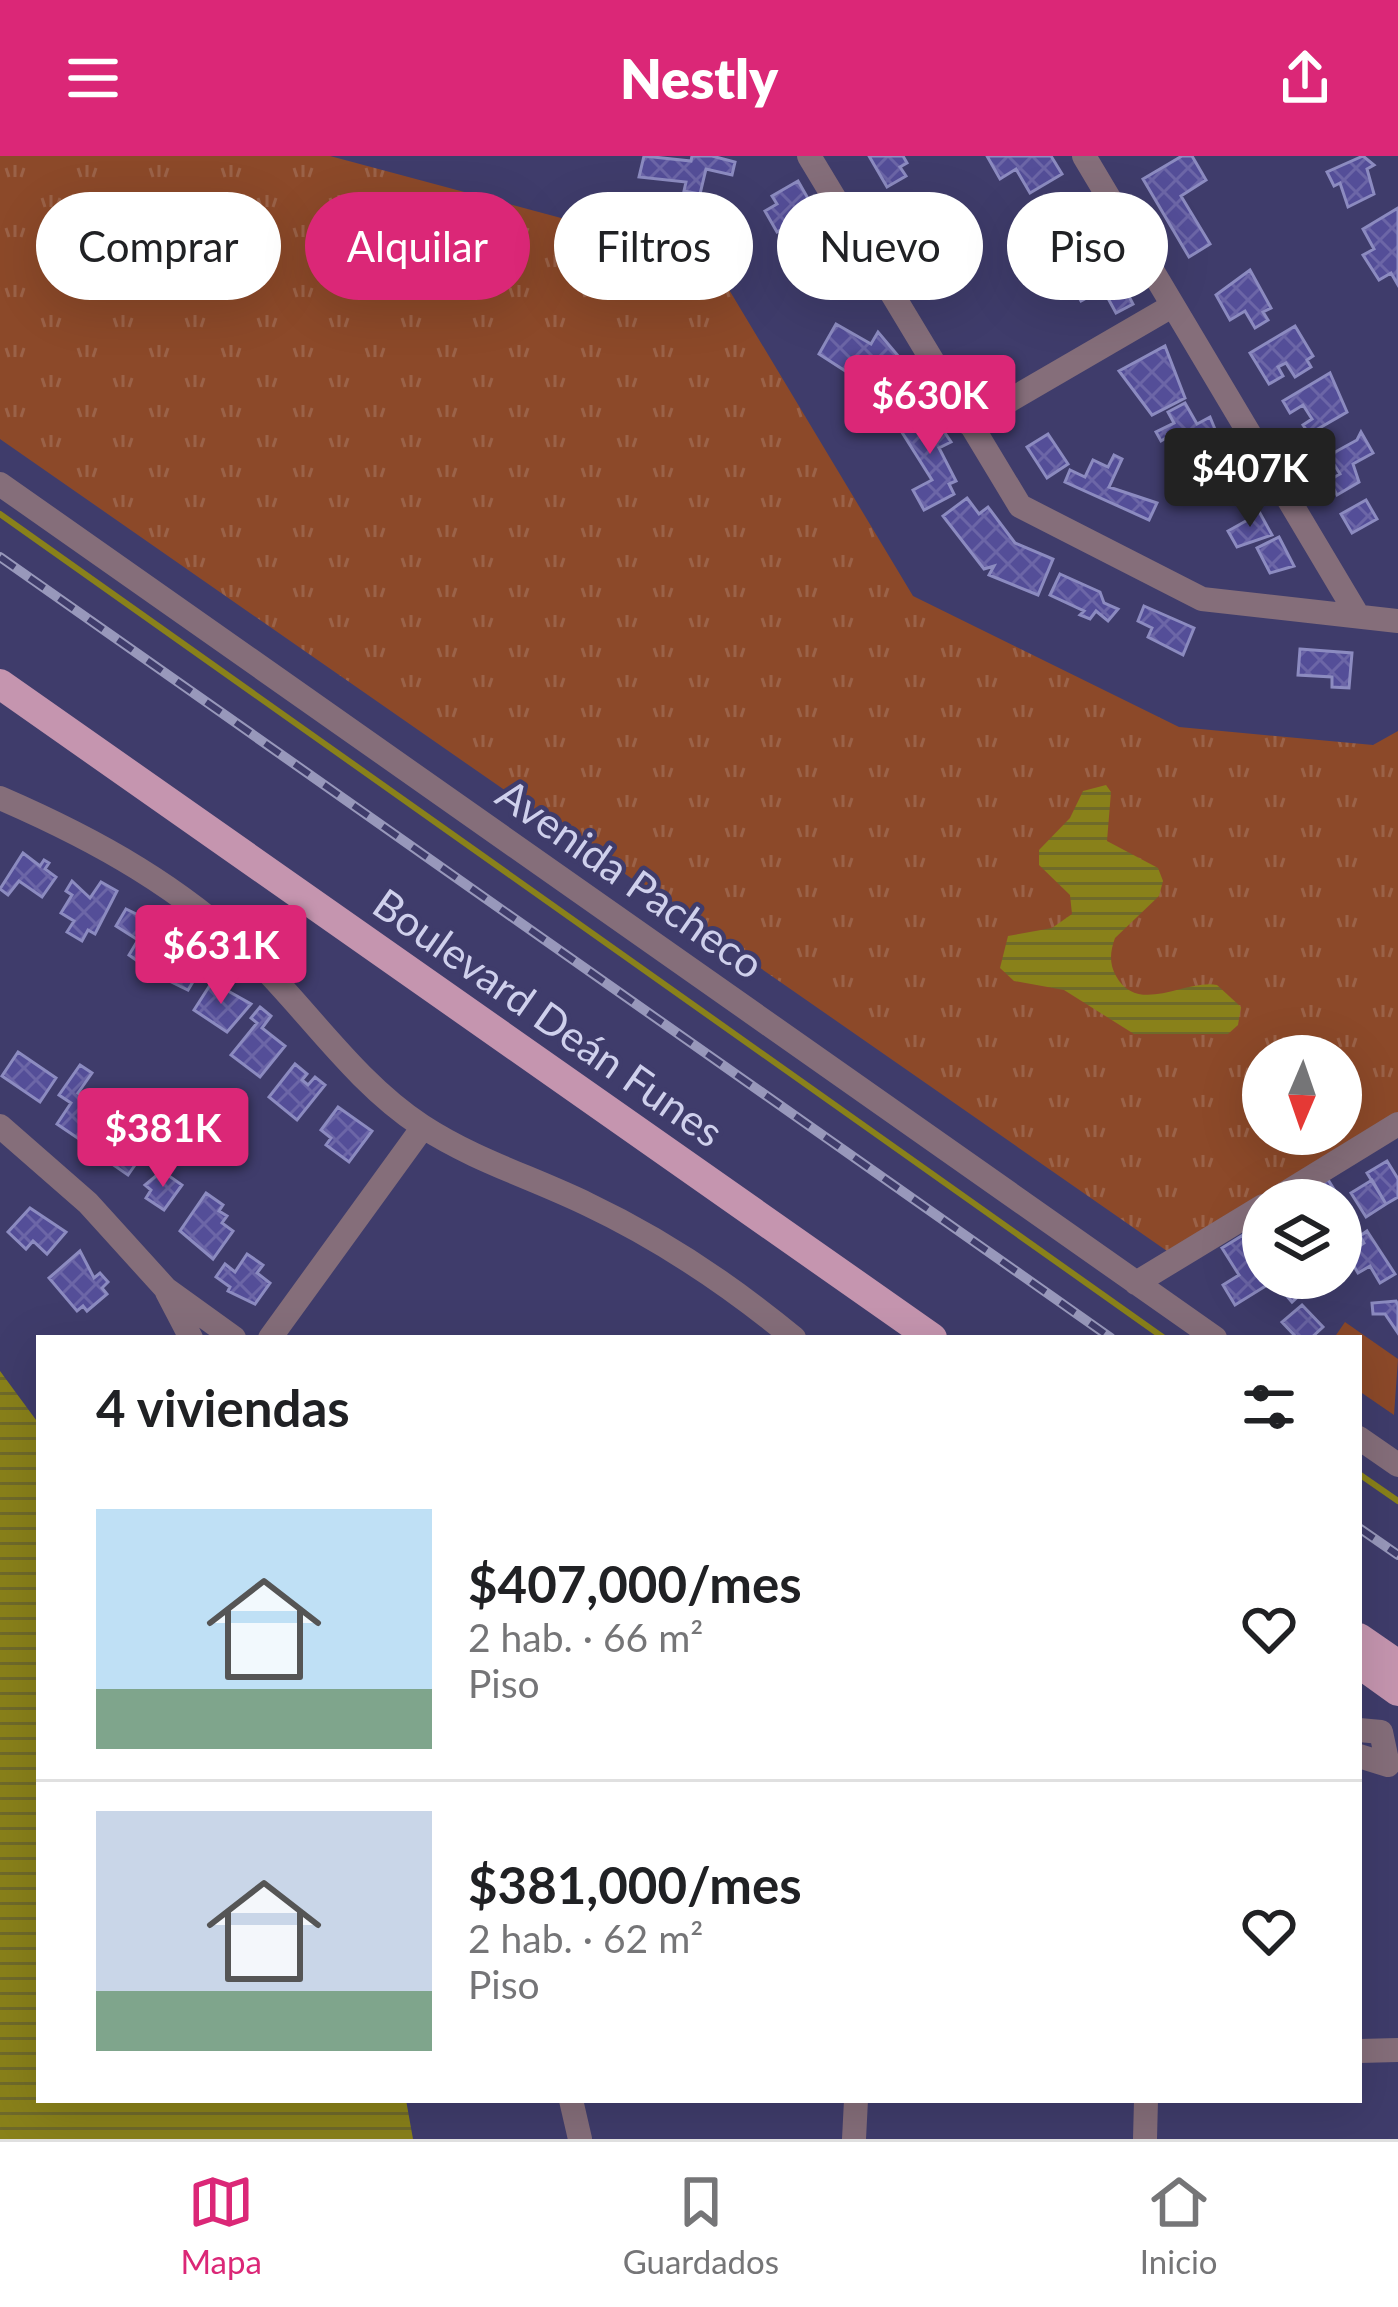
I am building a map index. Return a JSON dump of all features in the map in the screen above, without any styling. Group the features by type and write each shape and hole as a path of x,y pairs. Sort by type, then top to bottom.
{"main road":[{"name":"Boulevard Deán Funes","path":"0,684 928,1335"},
{"name":"Boulevard Deán Funes","path":"0,706 893,1335"},
{"path":"1362,1640 1398,1665"},
{"path":"1362,1665 1398,1691"}],"street":[{"path":"809,156 1020,506 1177,589 1225,605 1398,621"},
{"path":"1084,156 1358,616"},
{"path":"969,424 1172,306"},
{"name":"Avenida Pacheco","path":"0,484 1211,1335"},
{"path":"0,798 106,848 186,899 258,962 386,1098 423,1127 484,1162 643,1233 790,1335"},
{"path":"1308,1179 1398,1124"},
{"path":"0,1126 88,1203 166,1289 230,1335"},
{"path":"272,1335 423,1127"},
{"path":"1136,1283 1242,1220"},
{"path":"166,1289 189,1335"},
{"path":"1362,1730 1381,1732 1393,1776"},
{"path":"1362,1758 1393,1776"},
{"path":"1362,2051 1398,2050"},
{"path":"572,2103 580,2139"},
{"path":"854,2139 856,2103"},
{"path":"1145,2139 1146,2103"}],"green space":[{"path":"0,156 330,156 464,192 305,192 305,300 530,300 530,210 554,216 554,300 735,300 913,596 1179,727 1373,745 1398,731 1398,1113 1362,1135 1362,1035 1242,1035 1242,1155 1328,1155 1288,1179 1242,1179 1242,1206 1167,1251 0,439"},
{"path":"1345,1322 1398,1359 1394,1415 1362,1393 1362,1335 1336,1335"}],"shaded area":[{"path":"1106,785 1111,792 1107,841 1158,868 1163,881 1159,896 1115,938 1111,957 1116,976 1125,988 1149,995 1217,985 1241,1007 1238,1025 1228,1034 1134,1034 1064,990 1014,981 1000,968 1008,936 1052,928 1072,914 1070,895 1039,865 1039,850 1070,818 1083,791"},
{"path":"0,1371 36,1420 36,2103 407,2103 413,2139 0,2139"}],"building":[{"path":"644,156 691,161 692,156 712,156 735,162 732,175 706,169 700,192 684,191 686,182 639,177"},
{"path":"869,156 903,156 907,163 900,167 906,176 887,187"},
{"path":"987,156 1051,156 1062,174 1032,192 1016,169 1000,179"},
{"path":"1182,156 1192,156 1206,180 1181,196 1210,244 1189,257 1168,221 1168,192 1151,192 1143,179"},
{"path":"1363,156 1374,165 1367,169 1374,194 1348,207 1340,183 1334,186 1327,172"},
{"path":"798,181 804,192 779,192"},
{"path":"777,204 777,232 765,211"},
{"path":"1398,208 1398,285 1391,273 1379,280 1363,255 1374,249 1363,229"},
{"path":"1250,270 1271,308 1263,312 1268,320 1255,328 1245,311 1230,320 1216,295"},
{"path":"1109,300 1131,300 1133,304 1116,313"},
{"path":"836,324 871,344 878,332 921,383 898,402 889,385 881,394 819,354"},
{"path":"1295,326 1313,356 1307,360 1311,367 1295,377 1286,363 1278,367 1283,376 1269,384 1250,353"},
{"path":"1165,346 1185,398 1152,415 1119,371"},
{"path":"1330,373 1347,412 1309,434 1303,425 1312,419 1303,405 1290,413 1283,401"},
{"path":"1185,403 1197,424 1210,417 1226,456 1211,464 1206,453 1185,464 1171,435 1161,441 1156,432 1174,423 1168,412"},
{"path":"929,409 951,442 939,448 956,481 949,484 954,494 924,510 913,490 932,480 898,426"},
{"path":"1361,432 1373,453 1353,464 1359,482 1337,495 1329,480 1340,474 1335,466 1323,473 1317,462 1357,440"},
{"path":"1048,434 1068,464 1047,478 1027,447"},
{"path":"1114,455 1122,459 1109,487 1157,503 1149,520 1065,482 1070,470 1085,477 1093,460 1108,467"},
{"path":"967,498 979,514 988,507 1015,543 1053,559 1038,595 989,575 994,566 984,569 943,516"},
{"path":"1366,500 1377,519 1352,533 1341,514"},
{"path":"1256,506 1272,535 1237,547 1228,531 1253,517 1249,510"},
{"path":"1279,537 1294,566 1270,573 1257,548"},
{"path":"1060,574 1100,592 1104,603 1118,609 1108,621 1096,611 1090,619 1080,615 1084,611 1050,595"},
{"path":"1144,606 1194,628 1183,655 1148,637 1152,628 1138,621"},
{"path":"1300,649 1352,653 1349,688 1332,687 1332,677 1298,675"},
{"path":"23,853 40,866 44,860 49,863 45,869 56,877 42,897 19,881 8,895 0,889"},
{"path":"72,881 90,898 101,882 117,891 95,934 88,930 82,941 67,932 74,921 61,913 72,895 66,891"},
{"path":"126,909 161,926 139,962 129,955 138,940 116,926"},
{"path":"160,944 182,963 190,950 206,960 188,990 145,969"},
{"path":"212,982 251,1004 227,1032 194,1010"},
{"path":"260,1007 271,1016 262,1028 285,1046 260,1077 231,1055 257,1023 251,1018"},
{"path":"18,1052 56,1078 40,1102 2,1076"},
{"path":"295,1064 307,1074 302,1080 308,1085 315,1077 325,1085 297,1120 269,1097"},
{"path":"80,1065 92,1073 78,1093 104,1111 82,1141 57,1124 71,1103 59,1095"},
{"path":"338,1107 372,1131 349,1162 326,1145 331,1138 321,1130"},
{"path":"122,1117 133,1124 128,1131 149,1145 128,1175 96,1153"},
{"path":"1387,1161 1398,1179 1398,1197 1386,1204 1367,1173"},
{"path":"162,1171 182,1185 164,1210 146,1198 151,1190 145,1185"},
{"path":"1372,1180 1386,1204 1366,1217 1362,1211 1362,1186"},
{"path":"206,1193 223,1205 219,1211 227,1216 222,1223 233,1231 213,1259 180,1231"},
{"path":"30,1208 66,1232 47,1254 33,1241 26,1249 8,1232"},
{"path":"1367,1231 1395,1274 1380,1283 1370,1266 1362,1271 1362,1235"},
{"path":"1242,1236 1245,1299 1235,1305 1223,1285 1239,1275 1222,1248"},
{"path":"80,1251 94,1278 100,1273 108,1282 102,1288 107,1294 87,1311 83,1306 77,1311 49,1278"},
{"path":"247,1254 263,1265 257,1273 270,1283 255,1304 228,1291 230,1287 216,1277 225,1264 235,1272"},
{"path":"1396,1301 1398,1333 1385,1314 1373,1314 1372,1303"},
{"path":"1302,1305 1323,1327 1314,1335 1294,1335 1282,1322"}],"waterway":[{"path":"0,514 1160,1335"},
{"path":"1362,1476 1398,1501"}],"railway":[{"path":"0,557 1107,1335"},
{"path":"1362,1530 1398,1555"}]}
